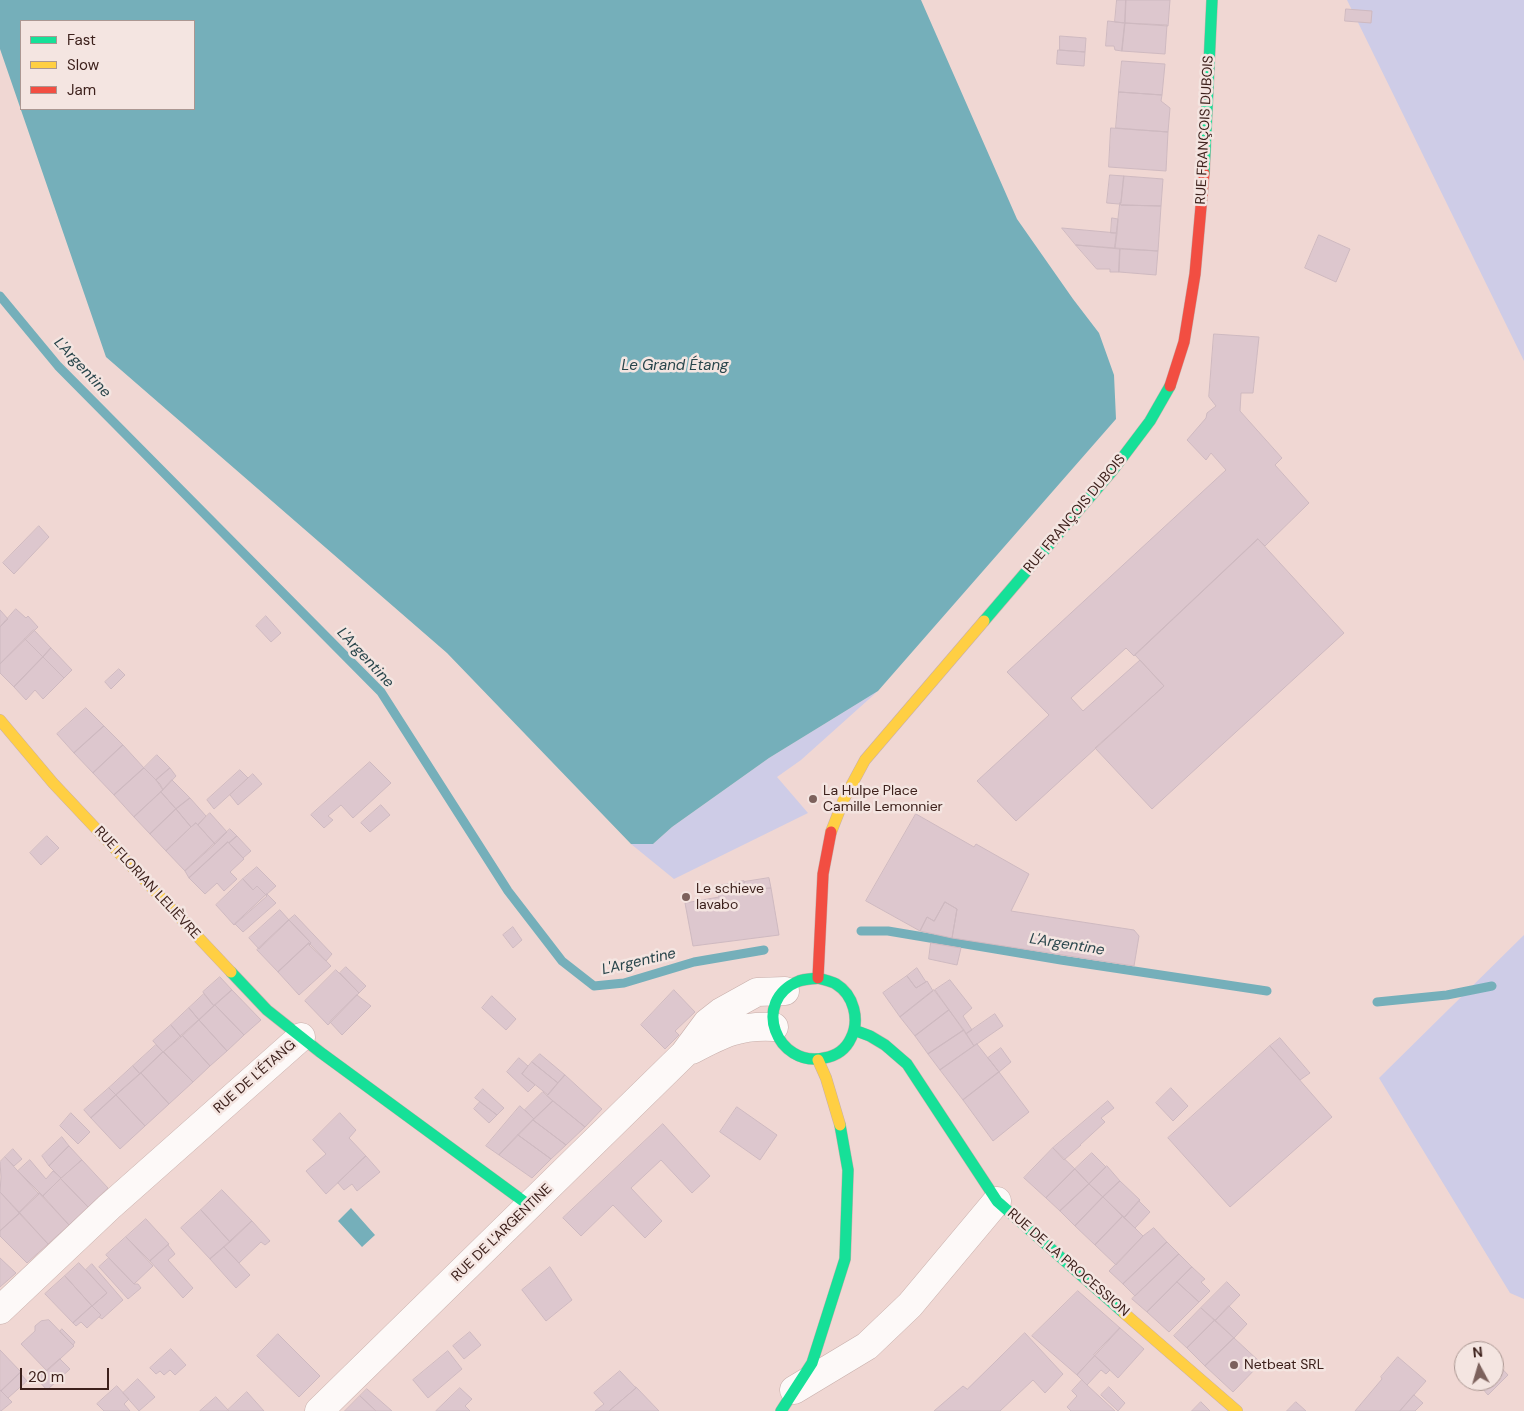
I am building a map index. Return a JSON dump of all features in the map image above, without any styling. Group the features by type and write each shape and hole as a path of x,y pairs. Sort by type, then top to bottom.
{"main road":[{"name":"RUE FRANÇOIS DUBOIS","path":"818,978 823,876 829,839 843,799 865,760 1113,470 1150,424 1170,388 1184,342 1193,292 1201,228 1212,0"},
{"name":"RUE FLORIAN LELIÈVRE","path":"0,720 53,784 267,1010 301,1037"},
{"path":"818,978 835,984 849,996 855,1012 854,1030 847,1045 834,1055 818,1060 802,1058 788,1050 774,1027 774,1005 785,991 800,981 818,978"},
{"path":"854,1030 870,1036 885,1045 907,1064 997,1201"},
{"name":"RUE DE L'ÉTANG","path":"301,1037 530,1206"},
{"path":"788,1401 812,1363 845,1259 848,1170 838,1117 826,1078 818,1060"},
{"name":"RUE DE LA PROCESSION","path":"997,1201 1237,1411"}],"street":[{"name":"RUE DE L'ARGENTINE","path":"319,1411 684,1054 707,1023 721,1012 757,992 785,991"},
{"name":"RUE DE L'ARGENTINE","path":"684,1054 738,1028 774,1027"},
{"name":"RUE DE L'ÉTANG","path":"0,1310 109,1207 301,1037"},
{"name":"RUE DE LA PROCESSION","path":"788,1401 867,1346 910,1305 997,1201"}],"shaded area":[{"path":"1347,0 1524,0 1524,361"},
{"path":"878,691 801,760 777,777 808,813 674,879 631,844 653,844 672,827 769,758"},
{"path":"1524,935 1524,1299 1510,1293 1379,1078"}],"water":[{"name":"Le Grand Étang","path":"0,0 921,0 1017,219 1099,333 1114,375 1116,419 878,691 769,758 672,827 653,844 631,844 447,653 106,357 21,110 195,110 195,20 20,20 20,107 0,49"},
{"path":"351,1208 375,1235 362,1247 338,1221"}],"building":[{"path":"1117,0 1126,0 1125,23 1115,22"},
{"path":"1126,0 1170,0 1168,26 1125,23"},
{"path":"1346,9 1372,11 1371,23 1345,21"},
{"path":"1108,21 1125,23 1122,51 1115,50 1114,46 1106,46"},
{"path":"1125,23 1167,25 1165,54 1122,51"},
{"path":"1060,36 1086,38 1085,52 1060,50"},
{"path":"1058,50 1085,52 1084,66 1057,64"},
{"path":"1122,61 1165,64 1162,95 1119,92"},
{"path":"1119,92 1162,95 1161,101 1170,108 1168,132 1116,128"},
{"path":"1111,128 1168,132 1166,171 1109,167"},
{"path":"1110,175 1124,176 1121,203 1119,204 1107,203"},
{"path":"1124,176 1163,179 1161,206 1121,205"},
{"path":"1120,203 1121,205 1161,206 1158,251 1115,248"},
{"path":"1112,218 1118,219 1117,233 1111,233"},
{"path":"1062,228 1117,233 1115,248 1076,245"},
{"path":"1319,235 1350,249 1336,282 1305,268"},
{"path":"1076,245 1120,249 1119,272 1110,272 1110,269 1097,269"},
{"path":"1120,249 1158,251 1156,275 1119,272"},
{"path":"1214,334 1259,337 1253,393 1241,393 1240,411 1282,458 1275,465 1309,503 1265,546 1258,539 1134,656 1126,648 1071,698 1083,711 1140,660 1164,686 1016,821 977,781 1049,715 1007,672 1226,470 1211,453 1206,460 1187,440 1206,418 1207,413 1216,406 1209,397"},
{"path":"39,526 49,537 14,574 3,563"},
{"path":"1258,539 1344,633 1152,809 1095,748 1164,686 1135,655"},
{"path":"16,609 26,618 28,616 38,627 0,664 0,627"},
{"path":"0,610 8,619 0,627"},
{"path":"266,616 281,633 271,642 256,626"},
{"path":"34,630 51,648 43,657 25,639"},
{"path":"25,639 43,657 14,687 0,673 0,664"},
{"path":"51,648 72,670 64,678 43,657"},
{"path":"43,657 64,678 43,699 35,690 26,700 14,687"},
{"path":"119,669 125,675 111,689 105,682"},
{"path":"86,708 104,726 74,753 57,734"},
{"path":"104,726 123,745 93,773 74,753"},
{"path":"123,745 144,768 114,795 93,773"},
{"path":"157,755 170,768 156,780 144,768"},
{"path":"370,762 391,783 353,818 341,805 328,816 333,820 324,828 311,815"},
{"path":"144,768 160,784 163,790 134,817 114,795"},
{"path":"170,768 176,776 163,790 156,780"},
{"path":"240,770 248,778 214,809 207,800"},
{"path":"253,774 262,784 238,805 230,795"},
{"path":"172,780 190,798 176,809 161,792"},
{"path":"161,792 176,809 150,834 134,817"},
{"path":"190,798 206,816 198,825 196,823 191,827 176,809"},
{"path":"381,805 390,815 370,832 361,823"},
{"path":"176,809 191,827 166,851 150,834"},
{"path":"210,813 227,832 215,844 198,825"},
{"path":"916,814 974,847 976,844 1029,874 1011,911 1134,930 1139,936 1134,966 952,938 957,909 945,902 934,921 927,917 920,931 866,901"},
{"path":"196,823 215,844 185,871 166,851"},
{"path":"230,829 237,836 189,878 185,871"},
{"path":"47,836 59,848 41,865 30,853"},
{"path":"237,836 251,851 243,858 229,843"},
{"path":"228,842 244,859 230,872 237,879 224,891 217,883 205,894 189,878"},
{"path":"257,867 276,886 266,895 257,886 253,890 243,879"},
{"path":"769,878 771,888 746,890 744,882"},
{"path":"243,879 253,890 257,886 267,896 234,925 216,905"},
{"path":"744,881 746,890 771,888 779,935 693,946 685,903 719,897 717,886"},
{"path":"267,894 276,903 243,932 235,924"},
{"path":"945,902 957,909 952,938 920,931 927,917 934,921"},
{"path":"280,910 289,920 259,949 249,938"},
{"path":"295,915 332,954 326,961 309,945 311,943 289,920"},
{"path":"289,920 311,943 278,972 257,950"},
{"path":"513,927 522,940 513,948 503,935"},
{"path":"309,943 331,966 299,995 278,972"},
{"path":"931,943 961,948 957,965 929,959"},
{"path":"346,967 366,986 359,993 340,973"},
{"path":"917,968 926,982 916,988 907,976"},
{"path":"336,970 359,993 328,1025 305,1001"},
{"path":"907,976 916,988 927,981 933,991 900,1017 883,993"},
{"path":"220,977 232,990 214,1006 203,992"},
{"path":"950,980 972,1008 963,1016 972,1030 966,1034 935,990"},
{"path":"232,990 261,1020 244,1035 215,1005"},
{"path":"674,990 695,1012 675,1031 679,1035 665,1049 641,1025"},
{"path":"934,990 949,1010 915,1036 900,1017"},
{"path":"204,994 214,1006 199,1020 189,1008"},
{"path":"357,995 371,1006 342,1035 330,1022"},
{"path":"492,996 516,1019 506,1030 482,1008"},
{"path":"215,1005 244,1035 227,1051 199,1020"},
{"path":"189,1008 199,1020 181,1037 171,1025"},
{"path":"949,1010 964,1030 928,1054 915,1036"},
{"path":"995,1014 1003,1026 974,1046 966,1034"},
{"path":"199,1020 227,1051 210,1066 182,1035"},
{"path":"171,1025 181,1037 163,1052 153,1041"},
{"path":"964,1030 974,1046 940,1070 928,1054"},
{"path":"182,1035 210,1066 193,1082 164,1052"},
{"path":"1280,1038 1310,1073 1300,1080 1270,1046"},
{"path":"977,1044 999,1072 963,1100 940,1070"},
{"path":"156,1045 163,1052 140,1074 133,1066"},
{"path":"1270,1046 1332,1117 1230,1207 1168,1138"},
{"path":"1001,1048 1011,1062 999,1072 988,1058"},
{"path":"163,1052 193,1082 169,1104 141,1073"},
{"path":"540,1054 565,1075 558,1083 532,1062"},
{"path":"519,1058 528,1066 522,1074 535,1085 528,1092 507,1072"},
{"path":"532,1062 558,1083 548,1095 522,1074"},
{"path":"133,1066 140,1074 116,1095 109,1088"},
{"path":"999,1072 1029,1112 993,1141 963,1100"},
{"path":"141,1073 169,1104 145,1126 116,1095"},
{"path":"565,1075 602,1109 585,1127 547,1096"},
{"path":"109,1088 116,1095 91,1118 84,1110"},
{"path":"1171,1088 1188,1106 1173,1121 1156,1103"},
{"path":"483,1089 504,1108 497,1115 475,1098"},
{"path":"543,1092 553,1101 534,1119 525,1110"},
{"path":"116,1095 145,1126 120,1149 91,1118"},
{"path":"553,1101 585,1127 566,1145 533,1120"},
{"path":"1108,1101 1114,1108 1101,1118 1105,1122 1064,1160 1053,1148"},
{"path":"480,1102 497,1115 489,1123 474,1109"},
{"path":"520,1106 534,1119 499,1155 486,1146"},
{"path":"737,1107 777,1135 760,1160 720,1132"},
{"path":"71,1113 90,1132 78,1144 60,1126"},
{"path":"340,1113 356,1130 349,1138 366,1156 326,1194 306,1171 326,1154 313,1140"},
{"path":"533,1120 566,1145 551,1159 518,1135"},
{"path":"663,1124 710,1176 692,1193 661,1160 631,1188 662,1221 645,1238 613,1205 581,1236 563,1218"},
{"path":"518,1135 551,1159 532,1178 499,1155"},
{"path":"62,1137 69,1146 49,1166 42,1156"},
{"path":"69,1146 82,1160 61,1178 49,1166"},
{"path":"1053,1148 1075,1169 1046,1198 1024,1178"},
{"path":"13,1149 22,1159 14,1166 5,1157"},
{"path":"1092,1153 1106,1167 1089,1184 1075,1169"},
{"path":"366,1156 380,1172 357,1191 352,1184 344,1190 338,1183"},
{"path":"5,1157 39,1194 19,1213 0,1192 0,1162"},
{"path":"30,1160 46,1179 53,1171 61,1178 43,1196 18,1171"},
{"path":"82,1160 108,1188 88,1207 61,1179"},
{"path":"1107,1166 1120,1181 1103,1197 1089,1184"},
{"path":"1075,1169 1089,1184 1060,1211 1046,1198"},
{"path":"61,1179 88,1207 69,1225 43,1196"},
{"path":"1120,1181 1140,1200 1124,1218 1103,1197"},
{"path":"1089,1184 1103,1197 1075,1226 1060,1211"},
{"path":"222,1190 252,1221 230,1242 201,1210"},
{"path":"0,1192 20,1213 0,1231"},
{"path":"39,1193 69,1225 48,1244 19,1213"},
{"path":"1103,1197 1123,1216 1095,1245 1075,1226"},
{"path":"1139,1201 1150,1212 1135,1228 1124,1218"},
{"path":"201,1210 230,1242 210,1259 181,1228"},
{"path":"20,1213 48,1244 27,1263 0,1236 0,1231"},
{"path":"1123,1216 1143,1236 1116,1265 1095,1245"},
{"path":"146,1219 169,1244 150,1261 126,1237"},
{"path":"252,1221 270,1241 265,1245 261,1242 239,1263 224,1247"},
{"path":"1154,1228 1167,1242 1123,1284 1109,1271 1143,1236"},
{"path":"126,1237 153,1266 134,1284 106,1255"},
{"path":"1167,1242 1179,1254 1135,1296 1123,1284"},
{"path":"168,1245 175,1254 168,1260 193,1288 183,1298 150,1261"},
{"path":"224,1247 250,1275 236,1288 210,1259"},
{"path":"1179,1254 1192,1267 1147,1312 1132,1299"},
{"path":"0,1258 16,1273 0,1287"},
{"path":"109,1258 134,1284 138,1284 141,1288 128,1299 99,1267"},
{"path":"79,1263 107,1293 92,1306 65,1276"},
{"path":"92,1264 123,1300 102,1319 99,1317 101,1315 92,1306 107,1293 86,1270"},
{"path":"550,1267 572,1300 546,1321 522,1290"},
{"path":"1192,1267 1205,1279 1201,1282 1210,1291 1199,1302 1177,1282"},
{"path":"65,1276 92,1306 73,1323 45,1294"},
{"path":"1177,1282 1199,1302 1169,1332 1147,1312"},
{"path":"1227,1282 1240,1295 1215,1321 1201,1308"},
{"path":"1078,1291 1120,1328 1077,1375 1032,1336"},
{"path":"92,1306 101,1315 87,1328 81,1322 76,1326 73,1323"},
{"path":"1229,1306 1247,1324 1234,1338 1215,1321"},
{"path":"1201,1308 1215,1320 1187,1348 1174,1336"},
{"path":"49,1320 74,1346 47,1371 21,1344 35,1331 35,1326 41,1321"},
{"path":"1215,1320 1234,1338 1205,1366 1187,1348"},
{"path":"1120,1328 1144,1349 1118,1378 1094,1355"},
{"path":"62,1329 75,1342 73,1345 60,1332"},
{"path":"470,1332 481,1345 464,1359 453,1346"},
{"path":"1025,1333 1063,1374 1045,1393 1033,1380 1000,1411 934,1411 963,1386 967,1389"},
{"path":"278,1334 320,1376 299,1397 257,1356"},
{"path":"1234,1338 1261,1363 1233,1392 1205,1366"},
{"path":"171,1349 186,1365 175,1375 170,1370 164,1375 160,1371 156,1374 150,1368"},
{"path":"0,1350 21,1372 1,1391 0,1390"},
{"path":"448,1351 462,1369 428,1398 413,1380"},
{"path":"1095,1356 1110,1370 1106,1374 1101,1370 1087,1385 1077,1375"},
{"path":"1398,1357 1426,1381 1400,1411 1355,1411 1382,1379 1381,1377"},
{"path":"60,1359 70,1369 47,1390 37,1379"},
{"path":"620,1371 636,1388 609,1411 595,1411 604,1404 594,1393"},
{"path":"1504,1371 1508,1375 1504,1379"},
{"path":"20,1373 27,1381 8,1398 1,1391"},
{"path":"138,1379 155,1397 139,1411 123,1393"},
{"path":"1082,1380 1115,1411 1071,1411 1067,1407 1077,1396 1072,1391"},
{"path":"117,1386 129,1399 124,1404 130,1411 104,1411 97,1404"},
{"path":"1109,1387 1125,1403 1118,1411 1101,1395"},
{"path":"460,1388 472,1399 465,1406 470,1411 436,1411"},
{"path":"636,1388 659,1411 609,1411"},
{"path":"367,1389 392,1411 376,1411 360,1396"},
{"path":"0,1390 12,1402 1,1411 0,1411"},
{"path":"247,1392 264,1411 228,1410"},
{"path":"1414,1395 1423,1403 1415,1411 1400,1411"},
{"path":"360,1396 376,1411 345,1411"},
{"path":"216,1397 228,1410 200,1411"},
{"path":"1201,1402 1210,1411 1192,1411"},
{"path":"1296,1402 1306,1411 1287,1411"}],"waterway":[{"name":"L'Argentine","path":"0,296 58,366 381,692 508,891 562,961 594,986 624,983 694,962 764,950"},
{"name":"L'Argentine","path":"861,931 888,931 1061,960 1267,991"},
{"name":"L'Argentine","path":"1377,1002 1447,995 1492,986"}],"traffic: fast":[{"path":"1204,173 1212,0"},
{"path":"984,621 1113,470 1150,421 1170,386"},
{"path":"231,972 267,1010 320,1052 530,1206"},
{"path":"818,978 836,984 847,995 854,1008 855,1024 851,1038 833,1056 807,1058 793,1053 783,1043 776,1031 773,1017 776,1003 784,990 799,981 818,978"},
{"path":"854,1030 870,1036 885,1045 907,1064 997,1201 1124,1313"},
{"path":"781,1411 812,1363 845,1259 848,1170 840,1125"}],"traffic: slow":[{"path":"831,832 844,799 865,760 984,621"},
{"path":"0,720 53,783 231,972"},
{"path":"818,1060 826,1078 840,1125"},
{"path":"1124,1313 1237,1411"}],"traffic: jam":[{"path":"1170,386 1184,342 1195,274 1204,173"},
{"path":"818,978 823,874 831,832"}],"place":[{"name":"La Hulpe Place Camille Lemonnier","path":"813,799"},
{"name":"Le schieve lavabo","path":"686,897"},
{"name":"Netbeat SRL","path":"1234,1365"}]}
